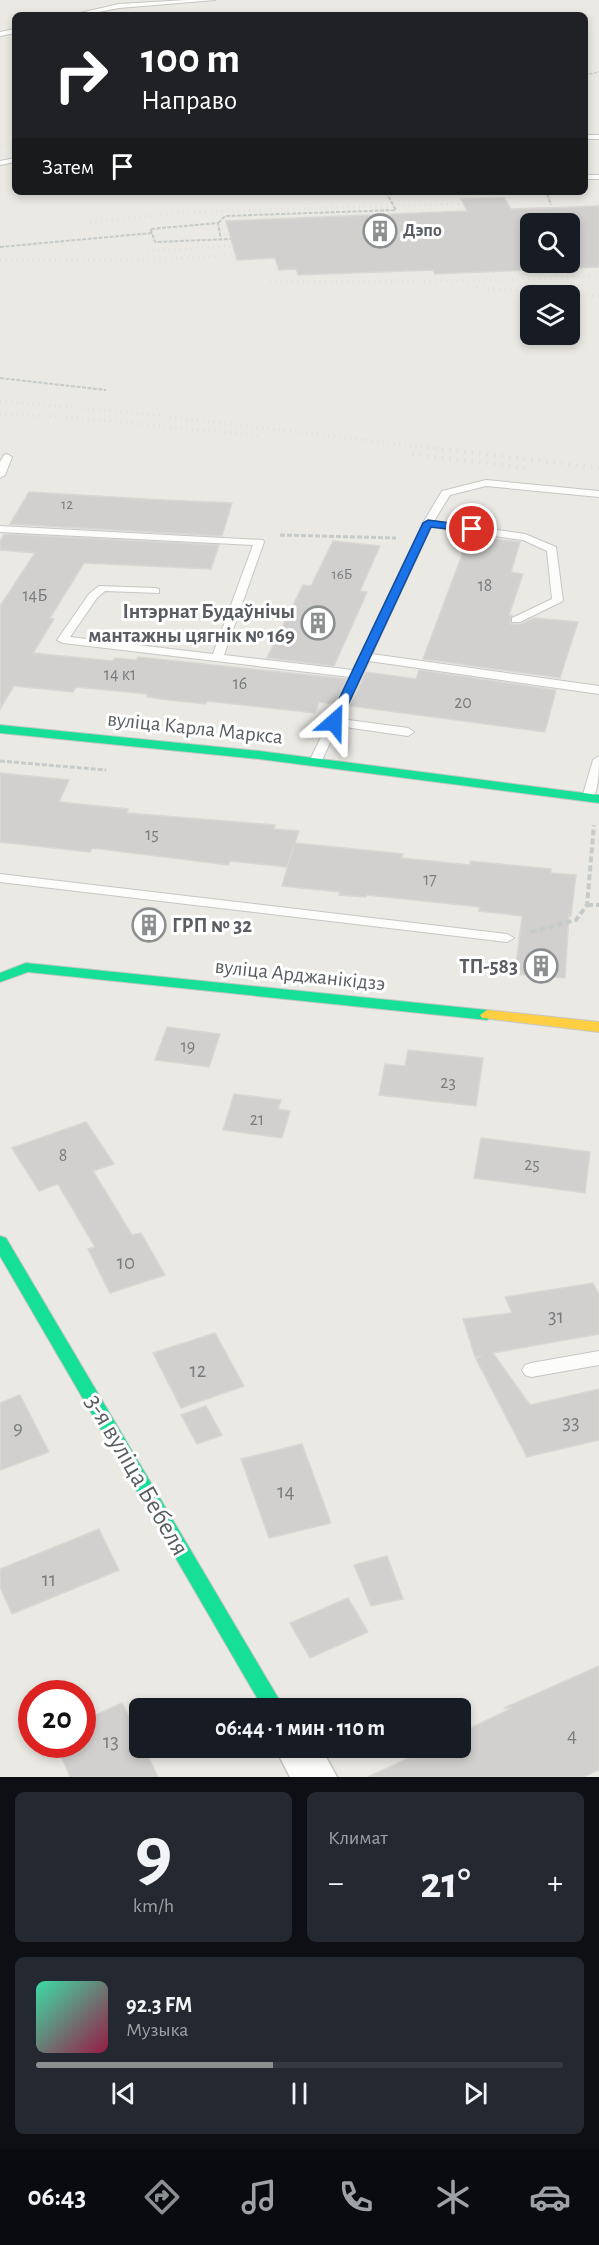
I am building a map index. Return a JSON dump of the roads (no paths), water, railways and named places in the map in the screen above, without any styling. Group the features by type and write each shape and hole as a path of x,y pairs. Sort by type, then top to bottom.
{"street":[{"name":"вуліца Карла Маркса","path":"0,729 154,743 315,762 593,799"},
{"name":"вуліца Арджанікідзэ","path":"9,970 599,1027"},
{"name":"3-я вуліца Бебеля","path":"0,1242 268,1698"},
{"path":"303,1758 314,1777"}],"lane":[{"path":"89,12 119,6 212,0"},
{"path":"0,475 7,457"},
{"path":"315,762 420,539 446,493 486,483 599,494"},
{"path":"428,523 525,537 552,549 558,601 516,620"},
{"path":"0,529 259,542 217,658"},
{"path":"155,591 103,588 93,596 63,640 357,674"},
{"path":"365,657 599,690"},
{"path":"334,722 408,732"},
{"path":"593,799 599,760"},
{"path":"0,878 507,938"},
{"path":"531,1370 599,1358"}],"railway":[{"path":"588,20 599,16"},
{"path":"0,147 12,145"},
{"path":"90,222 191,212 463,204"},
{"path":"147,251 233,246"},
{"path":"0,260 168,259 236,255"},
{"path":"270,282 502,280 599,276"},
{"path":"477,288 599,296"},
{"path":"0,401 146,414 439,449"},
{"path":"0,414 68,417 263,436"},
{"path":"427,447 599,468"},
{"path":"412,454 525,468"}],"place":[{"name":"Дэпо","path":"380,231"},
{"name":"Інтэрнат Будаўнічы мантажны цягнік № 169","path":"318,623"},
{"name":"ГРП № 32","path":"149,925"},
{"name":"ТП-583","path":"541,966"}]}
